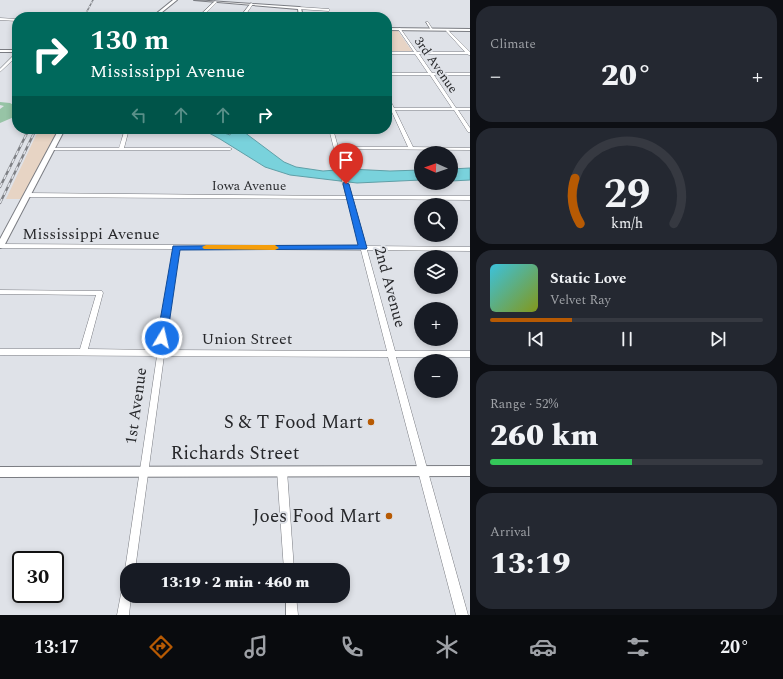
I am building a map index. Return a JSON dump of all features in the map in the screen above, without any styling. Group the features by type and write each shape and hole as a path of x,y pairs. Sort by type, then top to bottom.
{"street":[{"path":"160,12 175,0"},
{"path":"196,0 329,10"},
{"path":"205,12 216,2"},
{"path":"246,12 252,4"},
{"path":"299,8 300,12"},
{"path":"0,20 12,20"},
{"path":"427,23 432,29"},
{"path":"392,29 470,30"},
{"name":"3rd Avenue","path":"400,29 470,131"},
{"path":"447,30 469,54"},
{"path":"0,51 12,51"},
{"path":"392,53 469,54"},
{"path":"0,71 12,59"},
{"path":"392,74 470,74"},
{"path":"392,109 470,109"},
{"path":"392,113 411,148"},
{"path":"0,246 60,134"},
{"path":"121,149 126,134"},
{"name":"2nd Avenue","path":"332,134 462,615"},
{"path":"336,148 470,148"},
{"path":"52,149 230,149"},
{"name":"Iowa Avenue","path":"27,195 470,198"},
{"name":"Mississippi Avenue","path":"0,246 470,248"},
{"name":"1st Avenue","path":"131,563 176,247"},
{"path":"0,292 100,293 83,352"},
{"name":"Union Street","path":"0,352 470,354"},
{"path":"282,471 289,563"},
{"name":"Richards Street","path":"0,472 470,471"},
{"path":"123,615 125,603"},
{"path":"291,603 292,615"}],"shaded area":[{"path":"392,31 398,31 412,51 392,51"},
{"path":"37,134 59,134 24,199 6,199"}],"green space":[{"path":"0,102 12,104 12,118 0,123 0,109 4,106 0,105"}],"water":[{"path":"211,134 247,134 284,162 296,167 323,171 349,169 390,171 414,170 414,180 357,183 290,175 265,167"},
{"path":"470,168 470,180 458,181 458,169"}],"railway":[{"path":"87,12 93,0"},
{"path":"0,187 26,134"},
{"path":"0,203 34,134"}],"slow traffic":[{"path":"206,247 275,248"}],"place":[{"name":"S & T Food Mart","path":"371,422"},
{"name":"Joes Food Mart","path":"389,516"}],"route":[{"path":"162,338 176,247 363,248 346,184"}]}
